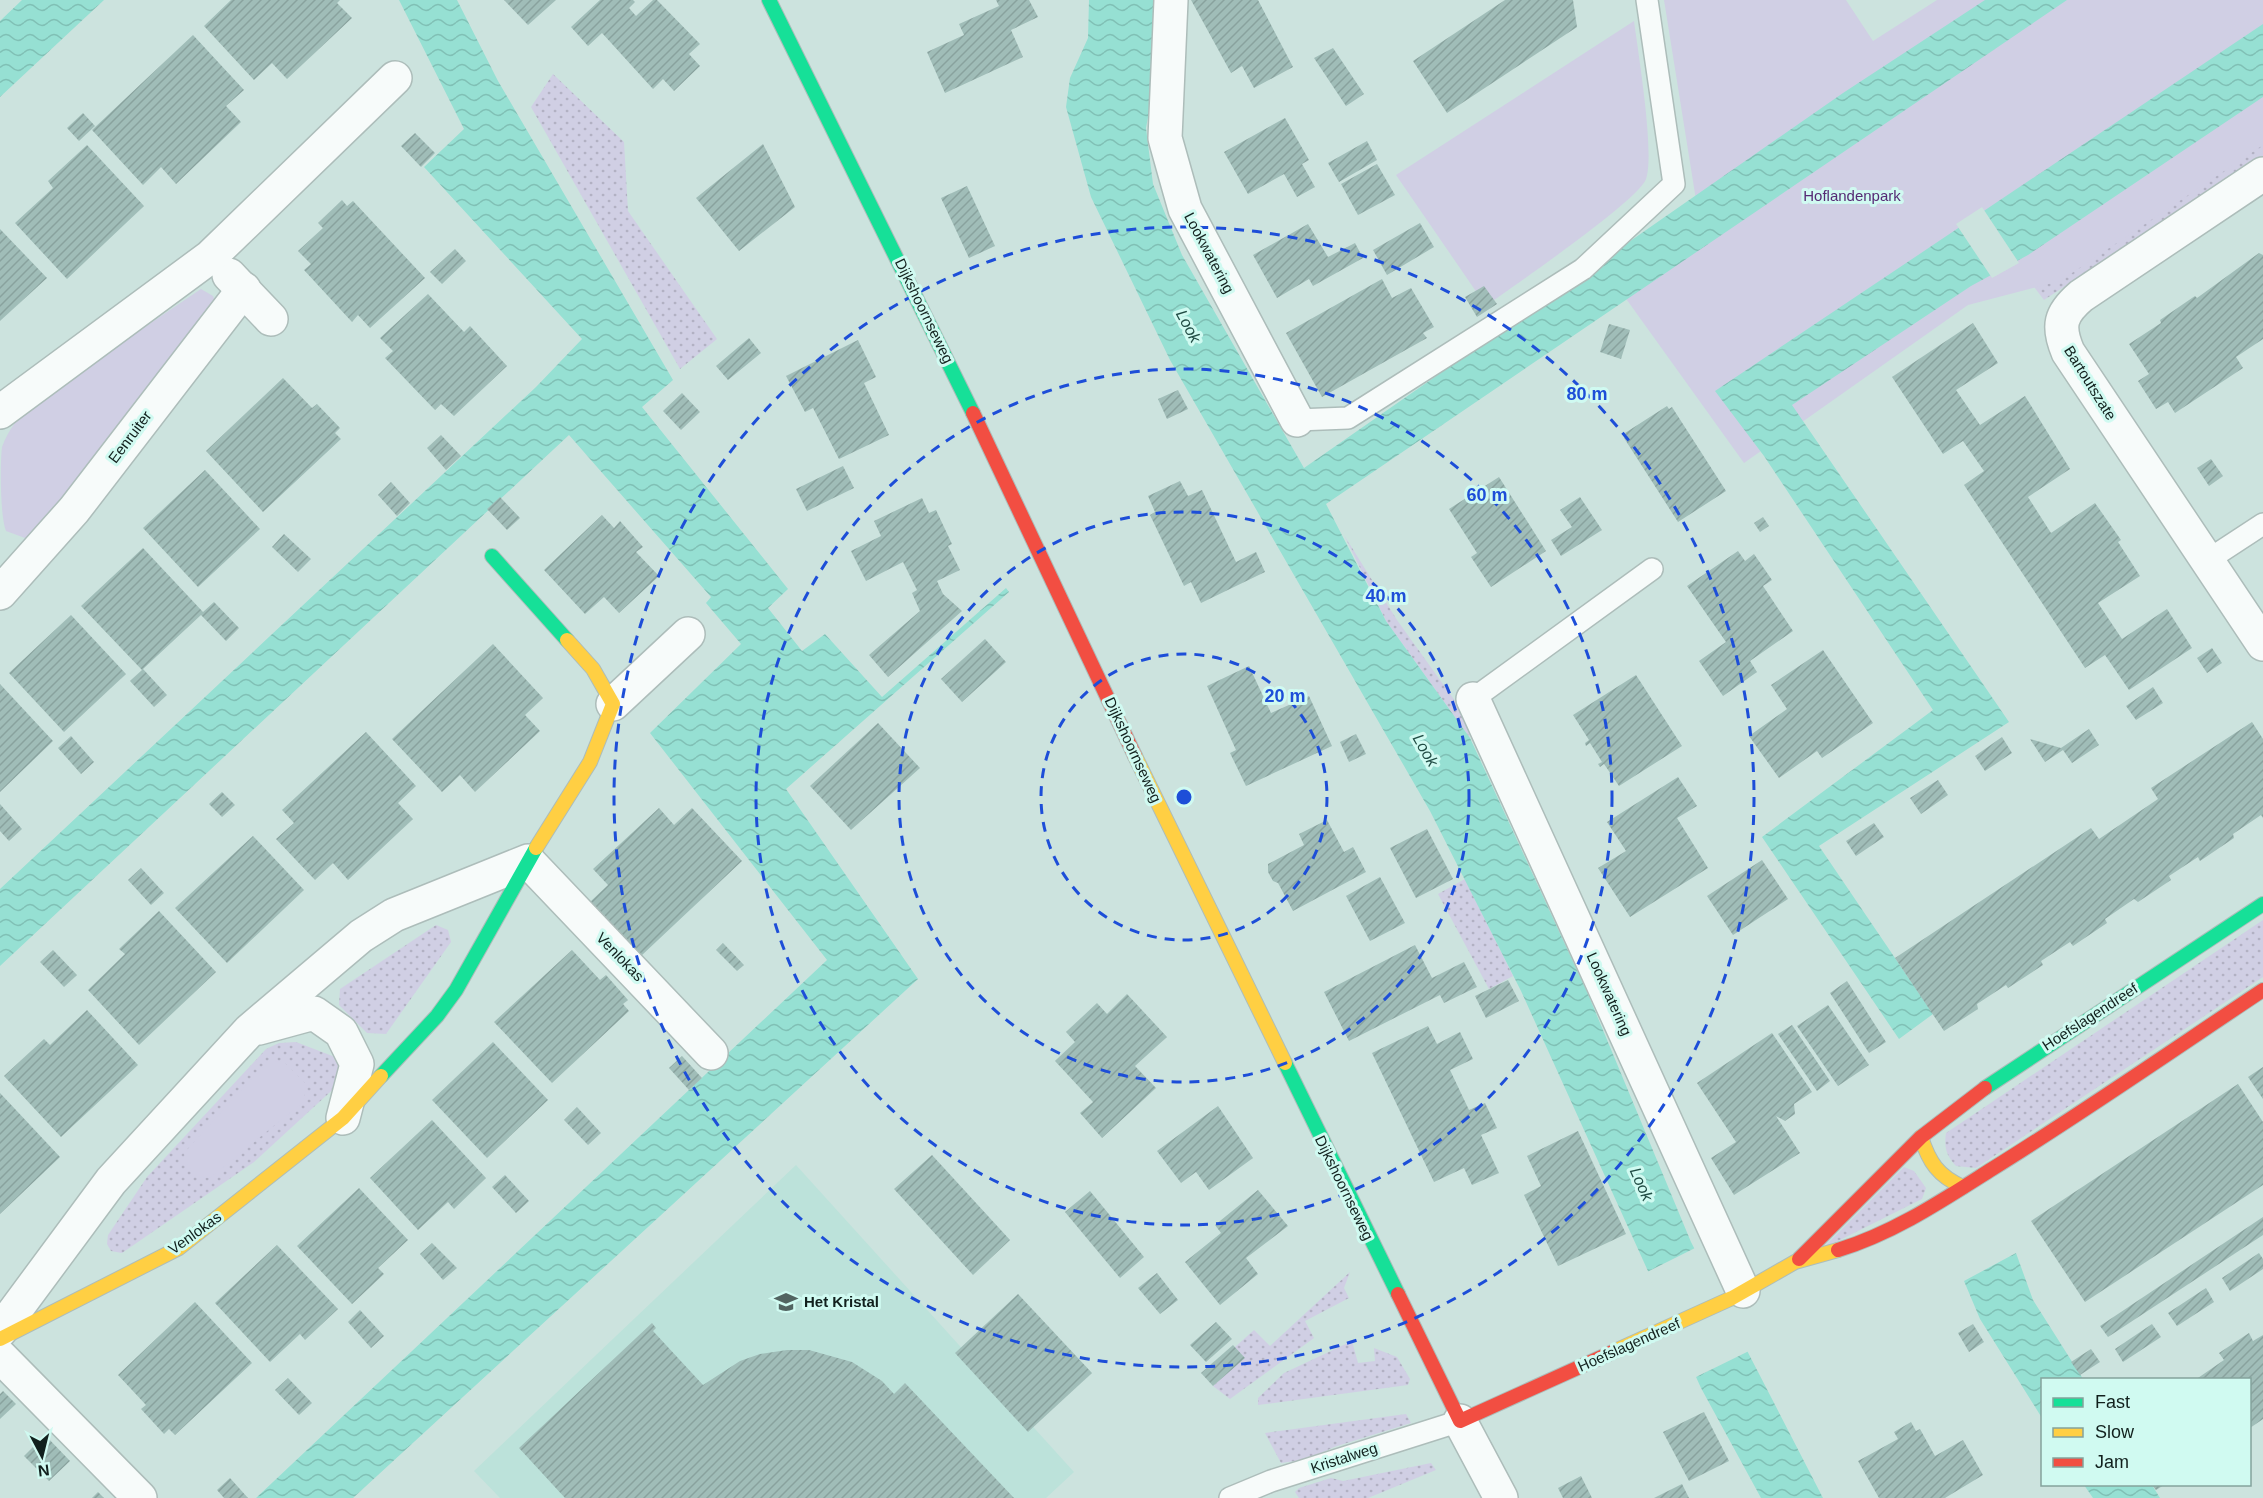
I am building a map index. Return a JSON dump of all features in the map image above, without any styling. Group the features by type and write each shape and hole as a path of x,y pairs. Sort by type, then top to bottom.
{"street":[{"name":"Dijkshoornseweg","path":"770,0 967,399 1162,813 1460,1422 1501,1498"},
{"name":"Lookwatering","path":"1171,0 1165,138 1185,209 1297,420"},
{"path":"0,412 210,257 395,78"},
{"name":"Bartoutszate","path":"2263,174 2081,296 2068,307 2061,323 2061,335 2068,352 2263,644"},
{"path":"210,257 271,319"},
{"name":"Eenruiter","path":"4,581 74,510 244,289"},
{"path":"492,556 593,669 613,704"},
{"name":"Venlokas","path":"0,1340 179,1248 343,1119 437,1016 456,990 528,861 590,762 613,704 688,634"},
{"name":"Lookwatering","path":"1473,699 1737,1294"},
{"path":"0,1331 111,1181 249,1030 361,936 394,915 528,861"},
{"name":"Venlokas","path":"528,861 711,1053"},
{"name":"Hoefslagendreef","path":"1795,1262 1921,1137 1966,1100 2263,904"},
{"name":"Hoefslagendreef","path":"1460,1422 1660,1331 1737,1294 1795,1262 1857,1244 1920,1214 2263,990"},
{"path":"249,1030 314,1014 341,1032 357,1064 343,1119"},
{"path":"1921,1137 1929,1162 1942,1179 1963,1187"},
{"path":"0,1356 140,1498"}],"lane":[{"path":"1297,420 1348,418 1583,269 1674,183 1647,0"},
{"path":"2208,560 2263,524"},
{"path":"1473,699 1652,569"},
{"name":"Kristalweg","path":"1230,1498 1271,1481 1460,1422"}],"shaded area":[{"name":"Het Kristal","path":"796,1165 1074,1472 1046,1498 500,1498 474,1471"}],"green space":[{"name":"Hoflandenpark","path":"1664,0 1846,0 1873,41 1937,0 2263,0 2263,145 2060,281 1968,305 1744,463 1604,268 1696,200"},
{"path":"1634,21 1647,126 1646,179 1638,190 1599,224 1486,306 1396,175"},
{"path":"553,74 624,142 628,211 717,339 680,369 531,107"},
{"path":"2263,97 2263,156 2044,300 2031,283"},
{"path":"201,289 213,296 216,304 34,534 25,538 6,531 2,502 2,447 18,419 31,404"},
{"path":"1344,535 1397,620 1468,719 1470,738 1386,621"},
{"path":"1465,879 1513,976 1489,989 1438,894"},
{"path":"2263,920 2263,977 1976,1168 1956,1166 1946,1151 1946,1133"},
{"path":"436,925 448,930 451,942 386,1034 367,1033 339,1005 340,989"},
{"path":"296,1042 335,1057 340,1069 340,1083 254,1162 122,1253 111,1251 107,1244 108,1235 147,1177 266,1049 279,1043"},
{"path":"283,1061 307,1085 303,1102 210,1178 198,1177 186,1163 184,1153 267,1062"},
{"path":"1904,1167 1914,1171 1926,1188 1922,1199 1822,1249"},
{"path":"1350,1272 1344,1288 1349,1298 1305,1321 1314,1338 1230,1399 1213,1386 1244,1358 1235,1347 1254,1330 1270,1346"},
{"path":"1352,1341 1358,1363 1375,1361 1374,1348 1397,1357 1410,1379 1408,1385 1258,1405 1258,1398 1284,1373"},
{"path":"1406,1414 1411,1423 1334,1447 1309,1459 1281,1463 1265,1433"},
{"path":"1431,1463 1436,1470 1368,1498 1299,1498 1295,1492 1299,1488 1331,1478 1343,1481"}],"water":[{"path":"22,0 104,0 0,97 0,21"},
{"path":"399,0 457,0 498,81 673,380 642,407 788,589 768,608 802,651 825,634 882,697 1006,588 1009,592 786,789 918,979 353,1498 256,1498 827,960 650,733 741,644 706,603 711,597 569,435 0,966 0,889 536,387 582,339 424,167 464,129"},
{"name":"Look","path":"1089,0 1159,0 1153,90 1146,128 1153,184 1182,255 1304,468 1843,93 1985,0 2067,0 1326,504 1386,621 1470,738 1588,994 1691,1242 1823,1498 1761,1498 1701,1388 1521,991 1430,811 1170,360 1091,197 1066,107 1070,78 1088,38"},
{"path":"2263,24 2263,97 2028,255 1971,286 1792,405 2009,722 1819,846 1933,1014 1899,1039 1762,837 1933,710 1764,456 1715,391"},
{"path":"2016,1253 2033,1300 2082,1378 2041,1378 2041,1416 1980,1319 1964,1281"},
{"path":"2085,1486 2153,1486 2160,1498 2093,1498"}],"pier":[{"path":"1982,207 2019,263 1992,278 1956,224"},
{"path":"1697,1247 1749,1351 1694,1378 1647,1272"}],"building":[{"path":"231,0 340,0 337,3 352,18 287,79 272,63 254,80 204,26"},
{"path":"504,0 556,0 528,25"},
{"path":"600,0 633,0 635,2 629,8 636,16 653,0 657,0 700,44 689,54 700,66 674,91 663,79 653,89 602,33 588,46 571,27"},
{"path":"996,0 1029,0 1038,17 1011,30 1023,57 945,93 927,52 964,35 959,24 999,6"},
{"path":"1191,0 1258,0 1293,67 1254,88 1242,66 1231,73"},
{"path":"1505,0 1573,0 1577,27 1447,113 1413,61"},
{"path":"193,35 244,90 226,106 241,122 176,184 161,167 143,185 92,130"},
{"path":"1333,48 1364,94 1346,106 1314,58"},
{"path":"83,113 95,126 79,141 67,128"},
{"path":"1285,118 1309,160 1302,164 1315,187 1297,197 1284,174 1248,194 1224,152"},
{"path":"415,133 435,153 421,167 401,146"},
{"path":"1367,141 1377,160 1339,182 1328,163"},
{"path":"763,144 795,207 739,251 696,198"},
{"path":"87,145 144,206 67,279 15,223 53,188 48,181"},
{"path":"1377,164 1395,195 1358,215 1341,184"},
{"path":"967,186 995,246 969,258 941,198"},
{"path":"342,200 347,206 353,201 425,278 370,328 358,315 352,322 304,270 311,264 298,251 323,228 318,223"},
{"path":"1420,223 1434,247 1387,275 1373,250"},
{"path":"1308,224 1328,257 1355,243 1363,258 1313,286 1309,279 1277,298 1253,255"},
{"path":"0,229 47,278 0,321"},
{"path":"455,249 466,261 442,284 430,272"},
{"path":"2259,253 2263,255 2263,339 2236,357 2243,368 2175,413 2168,402 2156,409 2138,381 2149,374 2129,344 2161,323 2160,320 2195,296 2197,298"},
{"path":"1382,279 1392,298 1411,288 1434,327 1423,333 1427,338 1322,397 1286,333"},
{"path":"1484,286 1497,304 1477,317 1465,297"},
{"path":"428,294 464,332 470,326 507,366 454,416 441,404 435,410 385,358 393,351 380,338"},
{"path":"1973,323 1998,363 1956,390 1980,425 2025,396 2070,469 2028,497 2051,533 2095,503 2121,540 2118,542 2140,576 2098,603 2122,639 2167,609 2192,648 2129,690 2105,655 2085,668 1964,485 1984,471 1963,441 1943,454 1892,377"},
{"path":"1609,324 1630,330 1621,359 1600,352"},
{"path":"749,338 761,353 728,380 716,366"},
{"path":"858,340 876,377 864,383 889,435 839,459 813,408 805,412 786,376"},
{"path":"283,378 312,408 317,404 340,428 335,433 341,439 263,512 206,451"},
{"path":"1178,390 1188,409 1167,419 1158,399"},
{"path":"682,393 700,412 681,430 663,411"},
{"path":"1667,406 1669,409 1672,407 1726,491 1678,522 1624,438 1627,436 1625,433"},
{"path":"441,435 461,456 446,470 427,448"},
{"path":"2211,459 2223,476 2209,486 2197,468"},
{"path":"843,466 854,488 807,511 796,489"},
{"path":"205,470 260,529 198,587 143,528"},
{"path":"1499,477 1546,551 1491,587 1471,557 1477,553 1449,509"},
{"path":"1180,481 1188,496 1202,490 1236,562 1256,552 1265,572 1201,603 1191,582 1184,586 1150,515 1155,512 1148,496"},
{"path":"391,482 410,503 397,516 378,495"},
{"path":"500,497 520,518 507,530 487,509"},
{"path":"1580,497 1602,530 1561,556 1551,540 1572,527 1560,510"},
{"path":"922,498 929,513 936,510 952,544 948,546 960,570 937,581 943,594 962,611 888,677 869,655 920,611 912,593 917,590 903,562 866,581 851,551 881,536 874,521"},
{"path":"602,515 614,528 620,521 643,547 636,552 659,576 619,613 604,597 585,614 544,570"},
{"path":"1763,517 1769,526 1760,532 1754,523"},
{"path":"284,534 311,559 298,572 272,547"},
{"path":"143,548 203,612 214,602 239,628 226,641 201,615 143,669 167,695 154,707 130,681 142,670 81,606"},
{"path":"1738,551 1745,561 1754,554 1772,580 1763,586 1793,631 1750,661 1757,672 1723,696 1699,661 1726,642 1687,586"},
{"path":"71,615 126,674 64,732 9,673"},
{"path":"985,639 1006,662 962,702 941,679"},
{"path":"493,644 543,698 525,715 540,731 475,792 460,775 442,792 392,739"},
{"path":"2212,648 2222,663 2207,673 2197,658"},
{"path":"1823,650 1873,723 1822,758 1817,751 1779,778 1749,736 1787,709 1771,685"},
{"path":"1249,666 1271,713 1309,696 1332,746 1246,786 1230,753 1236,750 1207,686"},
{"path":"1636,675 1682,746 1619,786 1604,764 1600,767 1598,764 1602,762 1590,743 1586,746 1585,743 1589,740 1573,715"},
{"path":"0,684 53,741 0,792"},
{"path":"2153,687 2163,703 2136,720 2126,706"},
{"path":"2252,722 2263,739 2263,818 2261,815 2233,834 2234,838 2200,861 2198,857 2169,876 2171,880 2138,902 2134,899 2105,919 2107,923 2073,946 2070,942 2041,961 2043,965 2008,988 2006,985 1977,1004 1978,1009 1944,1031 1895,958 2091,828 2099,839 2158,799 2151,788"},
{"path":"878,723 920,768 851,830 810,786"},
{"path":"2089,729 2099,745 2072,763 2063,750 2045,762 2030,739 2061,748"},
{"path":"366,732 416,786 398,803 413,819 348,880 333,863 315,880 276,839 294,823 282,810"},
{"path":"1356,734 1366,754 1349,762 1340,742"},
{"path":"71,736 94,762 81,774 58,748"},
{"path":"2002,737 2012,753 1985,771 1975,756"},
{"path":"1678,777 1697,806 1677,818 1708,868 1630,917 1598,868 1626,851 1607,822"},
{"path":"1938,780 1948,795 1921,814 1910,798"},
{"path":"222,792 235,805 222,817 209,804"},
{"path":"0,804 22,829 9,841 0,831"},
{"path":"659,808 674,825 692,808 742,861 641,956 590,902 608,885 593,869"},
{"path":"1327,820 1344,852 1353,847 1366,872 1293,911 1278,883 1273,881 1268,872 1268,864 1304,845 1299,834"},
{"path":"1874,823 1884,837 1856,856 1846,841"},
{"path":"1427,829 1453,879 1416,898 1390,848"},
{"path":"253,836 304,890 227,963 175,908"},
{"path":"1762,860 1788,899 1733,935 1707,896"},
{"path":"141,868 164,893 151,905 128,880"},
{"path":"1380,877 1405,923 1370,941 1346,896"},
{"path":"159,911 216,972 139,1045 88,990 125,954 119,949"},
{"path":"723,943 744,965 737,971 716,950"},
{"path":"1415,945 1432,978 1464,962 1477,987 1444,1003 1440,995 1349,1041 1324,992"},
{"path":"53,950 77,975 64,987 40,962"},
{"path":"572,950 600,980 606,975 628,1000 623,1004 629,1011 552,1083 494,1022"},
{"path":"1508,980 1519,1001 1486,1018 1475,996"},
{"path":"1847,981 1886,1042 1869,1053 1830,993"},
{"path":"1127,994 1167,1037 1135,1066 1156,1088 1102,1138 1080,1113 1093,1102 1055,1061 1075,1042 1066,1032 1097,1003 1107,1014"},
{"path":"1828,1005 1869,1065 1838,1086 1797,1026"},
{"path":"87,1010 138,1065 61,1137 4,1076 44,1039 50,1045"},
{"path":"1792,1025 1830,1081 1817,1091 1778,1034"},
{"path":"1428,1026 1437,1044 1460,1032 1473,1059 1450,1070 1469,1110 1485,1103 1497,1128 1481,1135 1499,1173 1472,1185 1464,1168 1434,1182 1372,1053"},
{"path":"1772,1033 1812,1092 1794,1104 1795,1114 1785,1121 1776,1116 1800,1153 1734,1195 1711,1158 1736,1142 1697,1083"},
{"path":"493,1042 548,1100 487,1158 432,1100"},
{"path":"682,1056 702,1078 689,1090 669,1068"},
{"path":"2263,1067 2263,1099 2248,1077"},
{"path":"2238,1084 2263,1122 2263,1185 2085,1302 2031,1221"},
{"path":"0,1093 60,1157 0,1214"},
{"path":"1218,1106 1253,1158 1209,1190 1196,1172 1181,1183 1157,1151"},
{"path":"577,1107 601,1133 588,1145 564,1120"},
{"path":"432,1120 486,1178 454,1209 448,1202 418,1230 370,1178"},
{"path":"1578,1131 1626,1234 1558,1266 1524,1195 1541,1186 1527,1156"},
{"path":"932,1155 1010,1240 973,1275 894,1189"},
{"path":"505,1175 529,1201 516,1213 492,1187"},
{"path":"359,1188 408,1240 378,1268 384,1274 352,1304 297,1246"},
{"path":"1258,1190 1288,1226 1246,1258 1258,1274 1220,1305 1185,1262 1221,1233 1215,1225"},
{"path":"1090,1191 1144,1257 1120,1278 1065,1212"},
{"path":"2263,1217 2263,1235 2108,1337 2100,1326"},
{"path":"432,1243 457,1268 443,1280 420,1254"},
{"path":"277,1245 338,1309 305,1340 300,1334 270,1362 215,1303"},
{"path":"2259,1253 2263,1259 2263,1269 2230,1291 2222,1278"},
{"path":"1157,1273 1178,1300 1160,1314 1138,1288"},
{"path":"2206,1288 2214,1302 2177,1326 2168,1313"},
{"path":"1018,1294 1092,1373 1028,1432 955,1353"},
{"path":"195,1302 252,1363 175,1435 169,1429 164,1434 141,1409 146,1405 118,1375"},
{"path":"360,1310 384,1336 371,1348 348,1322"},
{"path":"1216,1322 1232,1339 1206,1362 1190,1345"},
{"path":"652,1323 656,1328 653,1331 703,1385 740,1361 760,1354 787,1350 809,1350 852,1362 882,1381 894,1394 905,1383 1014,1498 565,1498 519,1448"},
{"path":"1973,1324 1984,1342 1969,1352 1958,1333"},
{"path":"2152,1324 2161,1337 2123,1362 2115,1349"},
{"path":"2249,1333 2253,1341 2263,1335 2263,1419 2251,1427 2251,1378 2198,1378 2224,1360 2219,1353"},
{"path":"1233,1345 1245,1358 1213,1386 1201,1373"},
{"path":"2091,1349 2100,1362 2080,1375 2071,1362"},
{"path":"288,1378 312,1403 299,1415 275,1390"},
{"path":"3,1391 16,1404 0,1419 0,1394"},
{"path":"1704,1412 1729,1461 1689,1481 1663,1432"},
{"path":"1911,1422 1916,1431 1920,1429 1935,1456 1963,1440 1983,1475 1945,1498 1879,1498 1858,1461 1898,1439 1894,1432"},
{"path":"45,1435 70,1461 49,1481 24,1456"},
{"path":"1581,1476 1592,1498 1563,1498 1558,1488"},
{"path":"230,1478 248,1498 224,1498 217,1490"},
{"path":"1682,1484 1689,1498 1654,1498"},
{"path":"98,1492 104,1498 92,1498"}],"traffic: fast":[{"path":"769,0 973,413"},
{"path":"492,556 567,640"},
{"path":"381,1076 437,1016 456,990 536,848"},
{"path":"1985,1088 2263,904"},
{"path":"1285,1063 1398,1294"}],"traffic: slow":[{"path":"536,848 590,762 613,704 593,669 567,640"},
{"path":"1135,756 1285,1063"},
{"path":"0,1339 179,1248 343,1118 381,1076"},
{"path":"1921,1137 1927,1154 1941,1173 1963,1187"},
{"path":"1615,1351 1732,1298 1795,1262 1838,1250"}],"traffic: jam":[{"path":"973,413 1135,756"},
{"path":"1838,1250 1879,1235 1937,1204 2263,990"},
{"path":"1799,1259 1921,1137 1985,1088"},
{"path":"1398,1294 1460,1421 1615,1351"}],"place":[{"name":"Het Kristal","path":"786,1302"}]}
